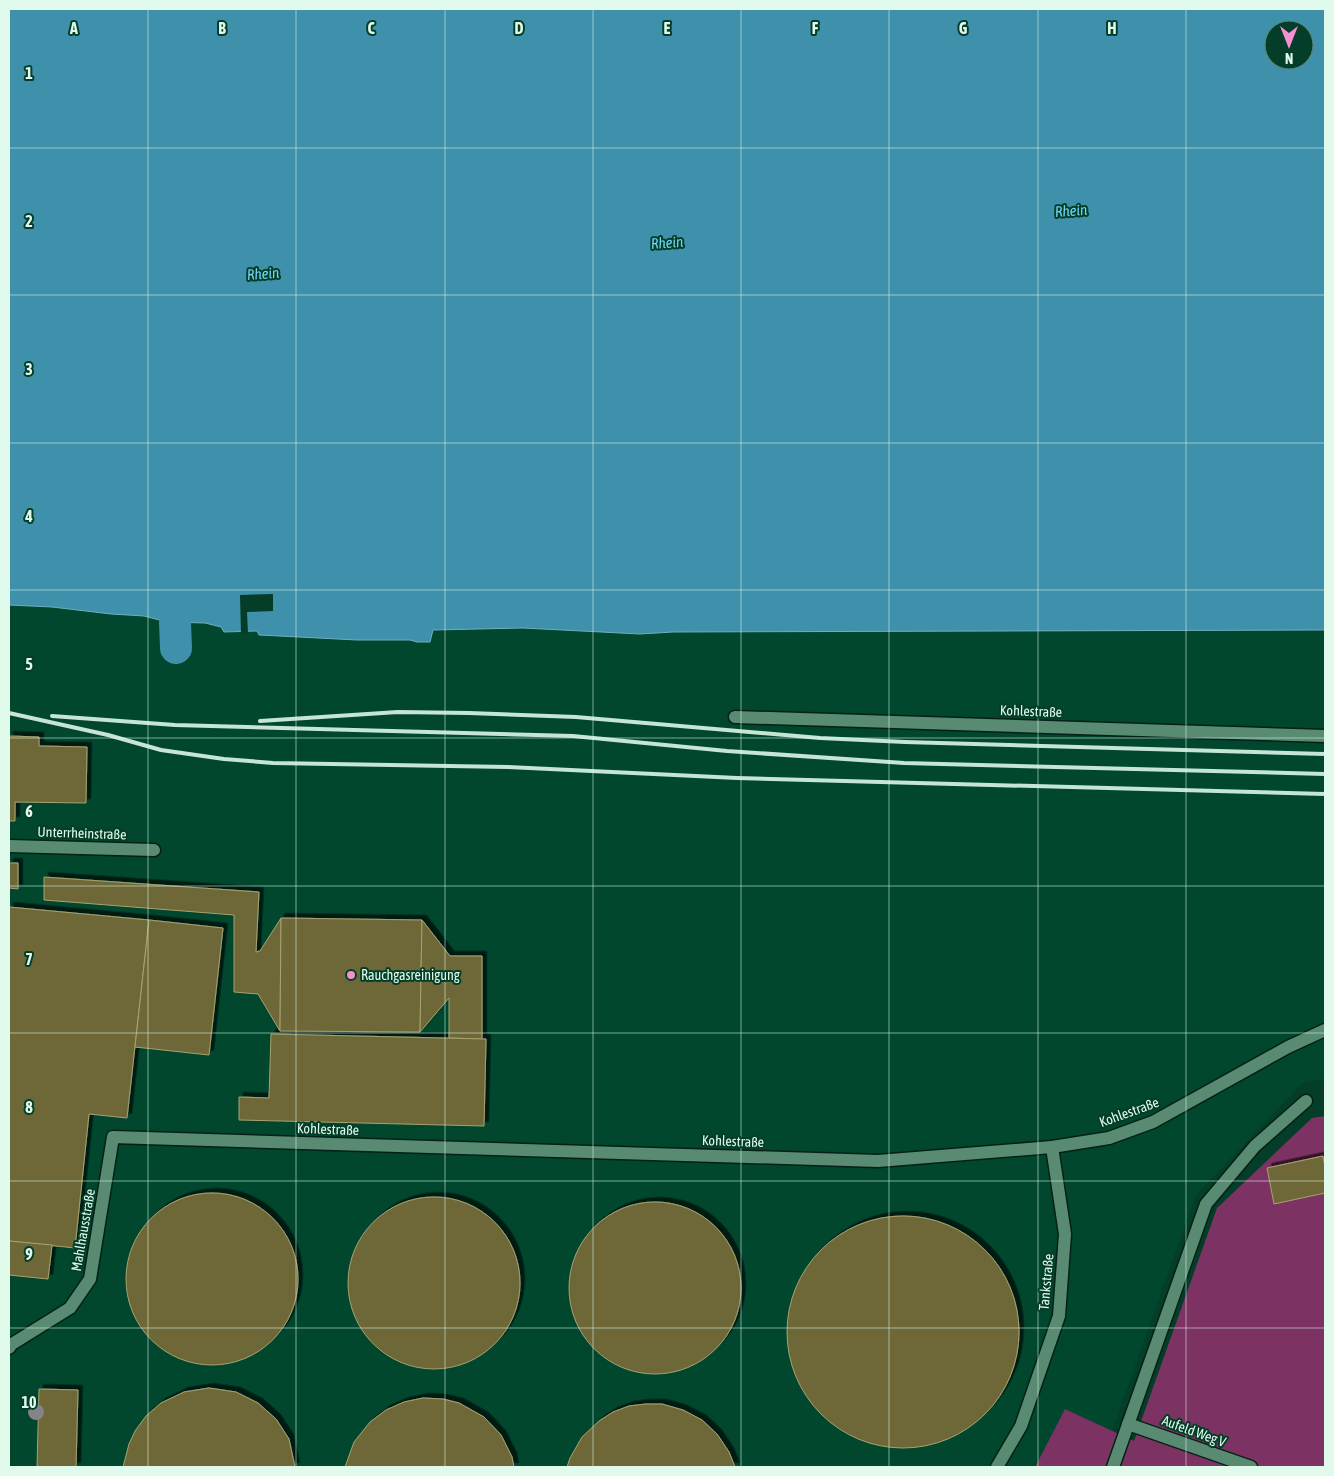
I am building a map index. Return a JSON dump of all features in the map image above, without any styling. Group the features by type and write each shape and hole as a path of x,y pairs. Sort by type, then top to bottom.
{"lane":[{"name":"Kohlestraße","path":"735,717 1325,736"},
{"name":"Unterrheinstraße","path":"9,846 154,850"},
{"name":"Kohlestraße","path":"113,1137 878,1161 1052,1147 1109,1138 1153,1122 1288,1047 1325,1030"},
{"path":"1113,1467 1206,1204 1255,1146 1306,1101"},
{"name":"Mahlhausstraße","path":"10,1345 41,1324 70,1308 90,1279 113,1137"},
{"name":"Tankstraße","path":"997,1467 1021,1426 1059,1316 1065,1234 1052,1147"},
{"name":"Aufeld Weg V","path":"1128,1424 1250,1467"}],"shaded area":[{"path":"9,605 144,616 167,622 205,623 221,628 224,632 258,631 259,635 357,640 410,640 417,642 433,630 523,628 640,634 673,632 1325,630 1325,1079 1302,1083 1196,1195 1112,1431 1065,1409 1035,1467 9,1467"},
{"path":"1325,1116 1325,1467 1035,1467 1065,1409 1134,1441 1217,1208 1312,1118"}],"water":[{"name":"Rhein","path":"9,9 1325,9 1325,630 673,632 640,634 523,628 433,630 430,642 417,642 410,640 357,640 259,635 257,631 224,632 221,627 205,623 167,622 144,616 9,605"}],"pier":[{"path":"273,594 273,611 247,612 248,634 241,634 240,595"}],"building":[{"path":"9,736 39,737 39,746 87,747 86,803 15,802 15,821 9,821"},
{"path":"9,863 18,863 18,889 9,888"},
{"path":"44,877 259,892 256,952 260,951 281,918 280,1031 258,994 234,992 234,915 44,900"},
{"path":"9,907 149,920 127,1118 89,1114 75,1248 9,1241"},
{"name":"Rauchgasreinigung","path":"281,918 422,920 420,1032 280,1031"},
{"path":"149,920 223,928 209,1055 135,1047"},
{"path":"422,920 450,956 482,956 482,1039 449,1038 449,998 420,1032"},
{"path":"271,1034 486,1039 484,1126 239,1120 239,1097 269,1098"},
{"path":"1323,1156 1325,1193 1274,1204 1267,1168"},
{"path":"204,1193 220,1193 253,1203 273,1218 288,1238 296,1262 298,1279 296,1296 288,1320 273,1340 253,1355 237,1361 220,1365 204,1365 171,1355 146,1334 136,1320 130,1304 126,1287 126,1271 136,1238 157,1213 171,1203 187,1197"},
{"path":"426,1197 442,1197 475,1207 495,1222 510,1242 518,1266 520,1283 518,1300 510,1324 495,1344 475,1359 459,1365 442,1369 426,1369 393,1359 368,1338 358,1324 352,1308 348,1291 348,1275 358,1242 379,1217 393,1207 409,1201"},
{"path":"647,1202 663,1202 696,1212 716,1227 731,1247 739,1271 741,1288 739,1305 731,1329 716,1349 696,1364 680,1370 663,1374 647,1374 614,1364 589,1343 579,1329 573,1313 569,1296 569,1280 579,1247 600,1222 614,1212 630,1206"},
{"path":"892,1216 914,1216 948,1224 958,1229 977,1242 993,1258 1011,1287 1017,1309 1019,1332 1017,1355 1011,1377 1000,1397 977,1422 948,1440 914,1448 892,1448 858,1440 848,1435 829,1422 813,1406 795,1377 787,1343 787,1321 795,1287 800,1277 813,1258 829,1242 858,1224"},
{"path":"9,1241 52,1245 48,1279 9,1275"},
{"path":"209,1388 236,1392 258,1403 276,1419 289,1439 295,1467 123,1467 129,1444 135,1431 146,1416 161,1403 184,1392"},
{"path":"39,1389 78,1390 76,1467 37,1467"},
{"path":"423,1398 443,1399 459,1403 484,1417 501,1435 512,1457 514,1467 345,1467 354,1442 370,1422 386,1410 404,1402"},
{"path":"662,1404 683,1410 702,1420 717,1434 729,1452 735,1467 567,1467 582,1437 599,1421 613,1412 629,1406"}],"waterway":[{"path":"175,622 176,648"}],"railway":[{"path":"260,721 398,712 469,713 576,717 820,738 1325,754"},
{"path":"9,713 108,735 161,750 224,759 273,763 508,767 737,778 1325,794"},
{"path":"52,716 175,725 573,736 727,751 904,763 1325,774"}],"place":[{"name":"Rauchgasreinigung","path":"351,975"}]}
